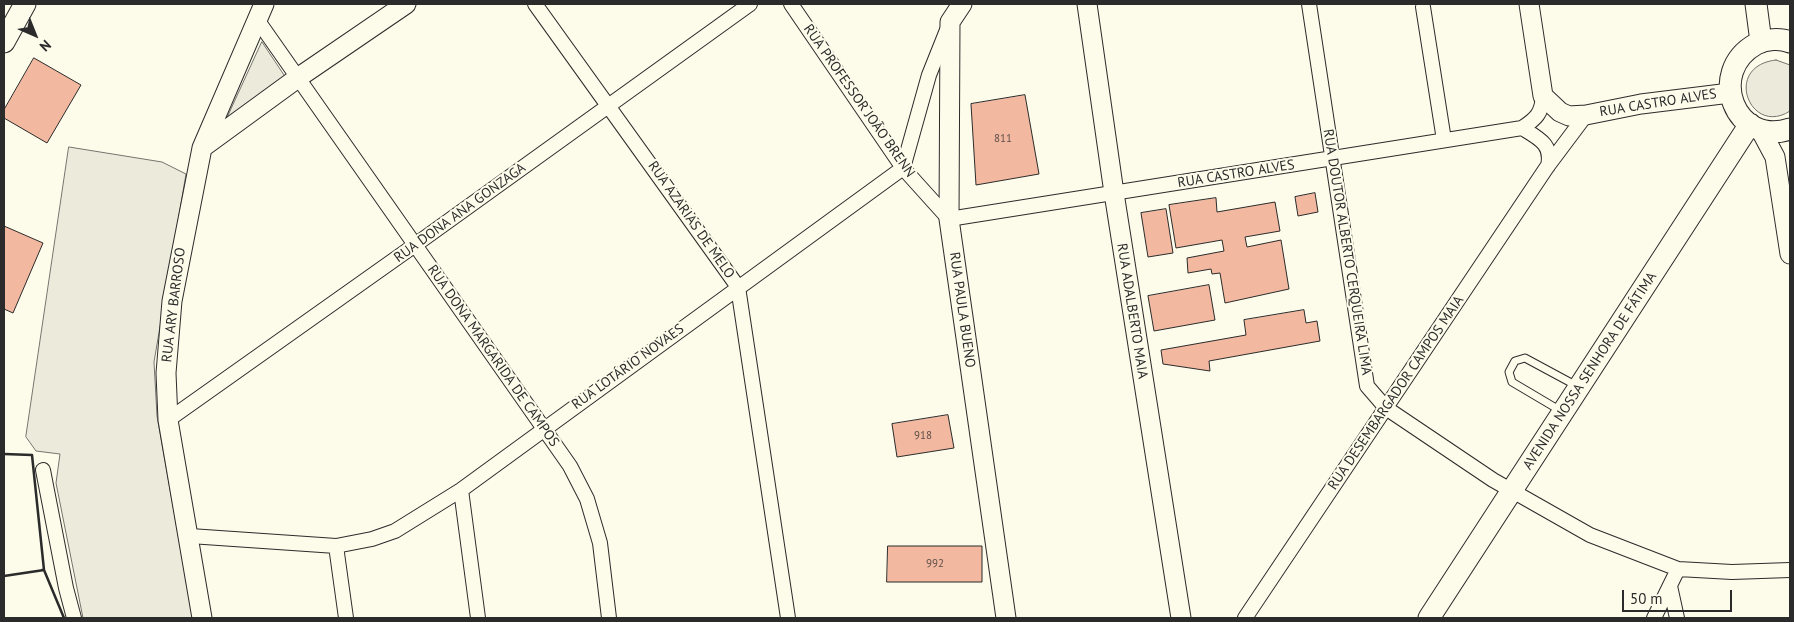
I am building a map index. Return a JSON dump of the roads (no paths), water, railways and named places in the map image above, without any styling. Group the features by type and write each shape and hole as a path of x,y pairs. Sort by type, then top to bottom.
{"main road":[{"path":"4,42 25,4"},
{"path":"202,148 299,76 406,4"},
{"path":"950,22 962,4"},
{"name":"RUA ADALBERTO MAIA","path":"1087,4 1114,193 1181,618"},
{"path":"1529,4 1543,96"},
{"path":"1756,4 1761,42"},
{"name":"RUA ARY BARROSO","path":"202,618 190,536 168,420 166,373 172,300 202,148 260,11"},
{"name":"RUA PAULA BUENO","path":"950,22 949,219 1006,618"},
{"path":"1790,42 1774,39 1761,42 1747,50 1736,62 1730,77 1730,93 1733,105 1740,116 1755,127 1771,132 1790,129"},
{"name":"RUA CASTRO ALVES","path":"1543,96 1560,112 1569,116 1586,115 1642,104 1730,93"},
{"path":"1755,127 1775,157 1790,254"},
{"name":"AVENIDA NOSSA SENHORA DE FÁTIMA","path":"1429,618 1579,387 1755,127"}],"street":[{"name":"RUA AZARIAS DE MELO","path":"535,4 738,287 788,618"},
{"name":"RUA DONA ANA GONZAGA","path":"168,420 415,246 608,104 750,4"},
{"name":"RUA PROFESSOR JOÃO BRENN","path":"791,4 902,168 949,219"},
{"name":"RUA DOUTOR ALBERTO CERQUEIRA LIMA","path":"1309,4 1368,386 1386,408 1512,492 1590,535 1678,569 1732,572 1790,570"},
{"path":"1423,7 1444,140"},
{"name":"RUA DONA MARGARIDA DE CAMPOS","path":"260,11 299,76 415,246 570,466 587,498 600,543 609,618"},
{"path":"902,168 930,75 950,22"},
{"path":"1543,96 1542,110 1539,116 1522,128 1544,141 1550,157 1547,167"},
{"name":"RUA CASTRO ALVES","path":"1547,167 1586,115"},
{"name":"RUA CASTRO ALVES","path":"949,219 1332,160 1522,128"},
{"name":"RUA DESEMBARGADOR CAMPOS MAIA","path":"1245,618 1547,167"},
{"name":"RUA LOTÁRIO NOVAES","path":"190,536 336,546 372,539 395,531 461,490 902,168"},
{"path":"43,470 66,588 74,618"},
{"path":"461,490 478,618"},
{"path":"336,546 346,618"},
{"path":"1654,618 1678,569"},
{"path":"1670,586 1677,618"}],"lane":[{"path":"1563,412 1512,382 1509,372 1515,361 1525,358 1579,387"}]}
